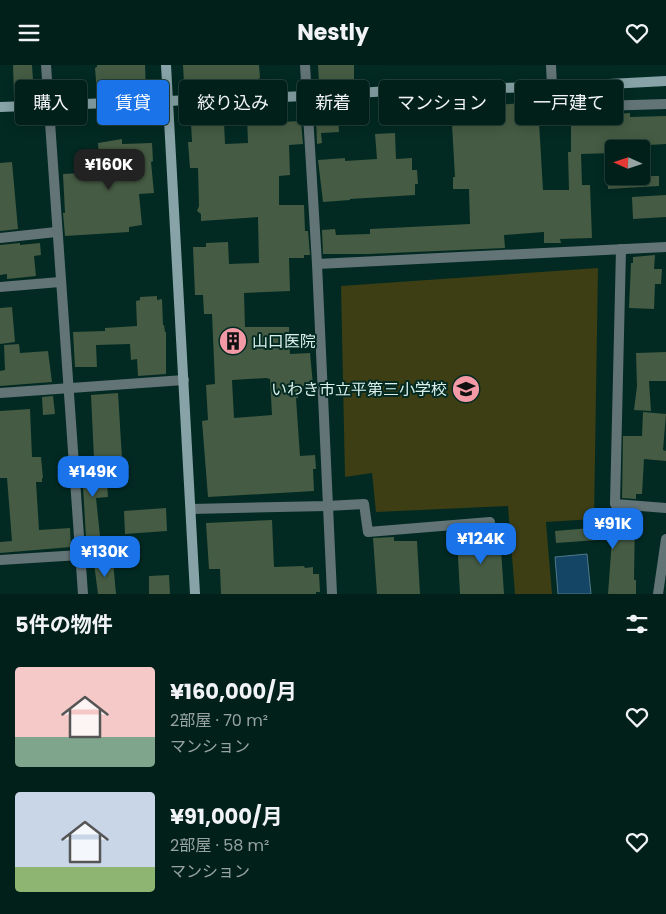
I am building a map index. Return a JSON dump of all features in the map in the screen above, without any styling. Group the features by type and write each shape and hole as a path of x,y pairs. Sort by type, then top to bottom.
{"street":[{"path":"46,65 47,80"},
{"path":"166,65 167,80"},
{"path":"305,65 306,80"},
{"path":"553,80 554,67"},
{"path":"623,83 666,81"},
{"path":"369,92 423,89 515,88"},
{"path":"169,101 297,96"},
{"path":"623,105 666,104"},
{"path":"0,107 15,106"},
{"path":"169,118 195,594"},
{"path":"49,125 83,594"},
{"path":"309,125 332,594"},
{"path":"0,238 56,232"},
{"path":"317,265 666,247"},
{"path":"621,249 615,505 666,508"},
{"path":"0,287 60,282"},
{"path":"0,393 184,380"},
{"path":"190,509 364,504 368,532 490,522"},
{"path":"658,594 666,539"},
{"path":"0,560 80,555"}],"shaded area":[{"name":"いわき市立平第三小学校","path":"598,268 594,519 546,522 552,594 515,594 508,506 376,512 372,473 345,477 341,286"}],"water":[{"path":"587,554 591,594 558,594 555,557"}],"building":[{"path":"13,65 32,65 33,80 15,80 14,96"},
{"path":"97,65 145,65 146,80 97,80 97,93 95,68"},
{"path":"183,65 259,65 260,78 258,80 184,80"},
{"path":"318,65 354,65 354,79 319,80"},
{"path":"505,104 515,104 515,125 539,125 543,190 569,190 568,152 571,152 571,125 623,125 623,113 630,113 630,117 666,116 666,144 650,145 650,140 605,140 605,153 581,154 582,185 590,185 592,238 560,239 561,243 544,243 544,232 504,235 505,248 323,254 322,230 335,229 336,235 370,234 370,229 470,224 469,189 453,189 453,177 455,177 452,125 505,125"},
{"path":"297,121 297,125 301,125 303,144 289,145 290,175 279,176 279,205 304,205 305,231 308,231 310,255 304,255 304,258 289,258 290,291 244,293 245,327 289,327 290,354 310,353 313,385 298,387 298,398 296,398 300,456 315,455 316,469 313,469 314,491 208,497 202,421 208,420 206,385 215,384 212,314 204,314 203,295 195,295 193,247 206,247 206,243 228,242 229,264 259,263 258,217 201,221 201,214 197,211 199,206 198,168 190,168 188,142 192,142 191,125 224,125 225,144 248,143 247,125 287,125 287,122","holes":["270,379 272,415 234,418 232,380"]},
{"path":"316,125 339,125 339,132 321,133 322,143 317,144"},
{"path":"395,133 396,159 412,158 412,170 417,170 418,184 415,184 415,195 323,202 318,160 345,158 345,161 377,159 375,134"},
{"path":"122,139 122,144 152,143 153,161 151,162 154,193 139,194 142,225 129,227 129,232 65,236 63,174 100,172 98,143"},
{"path":"12,162 18,229 0,231 0,163"},
{"path":"650,176 659,176 659,186 608,189 608,185 650,185"},
{"path":"666,195 666,217 633,219 632,197"},
{"path":"20,243 20,245 40,243 41,255 34,256 36,276 7,279 7,274 0,275 0,245"},
{"path":"655,255 654,269 662,269 661,284 655,284 654,309 629,308 631,263 633,263 633,257"},
{"path":"157,296 157,300 162,299 163,325 166,332 166,374 138,376 137,359 131,360 130,344 96,345 97,367 75,367 73,332 105,331 105,328 137,326 136,301 140,300 140,297"},
{"path":"12,307 15,342 0,344 0,308"},
{"path":"19,344 20,353 48,351 52,382 0,386 0,371 5,370 4,345"},
{"path":"666,352 666,381 649,381 651,411 634,410 637,386 636,353"},
{"path":"118,393 122,458 94,459 91,395"},
{"path":"53,396 55,414 43,415 42,397"},
{"path":"30,409 32,457 41,457 43,478 42,482 36,482 39,530 70,528 71,547 0,553 0,542 12,541 7,478 0,478 0,411"},
{"path":"643,412 666,414 663,450 666,451 666,461 644,459 642,494 636,494 636,499 622,498 623,436 642,436"},
{"path":"106,468 108,497 96,498 100,536 86,538 82,469"},
{"path":"166,508 167,531 125,534 124,511"},
{"path":"615,512 635,512 634,580 636,580 636,594 608,594 612,539 556,543 555,531 614,526"},
{"path":"272,520 274,567 313,567 313,574 319,574 320,592 316,592 316,594 221,594 220,569 209,569 206,523"},
{"path":"500,534 504,594 460,594 457,538"},
{"path":"394,537 394,541 417,541 420,594 377,594 373,538"},
{"path":"113,562 116,594 98,594 94,563"},
{"path":"169,575 170,594 149,594 149,576"}],"place":[{"name":"山口医院","path":"233,341"},
{"name":"いわき市立平第三小学校","path":"466,389"}]}
